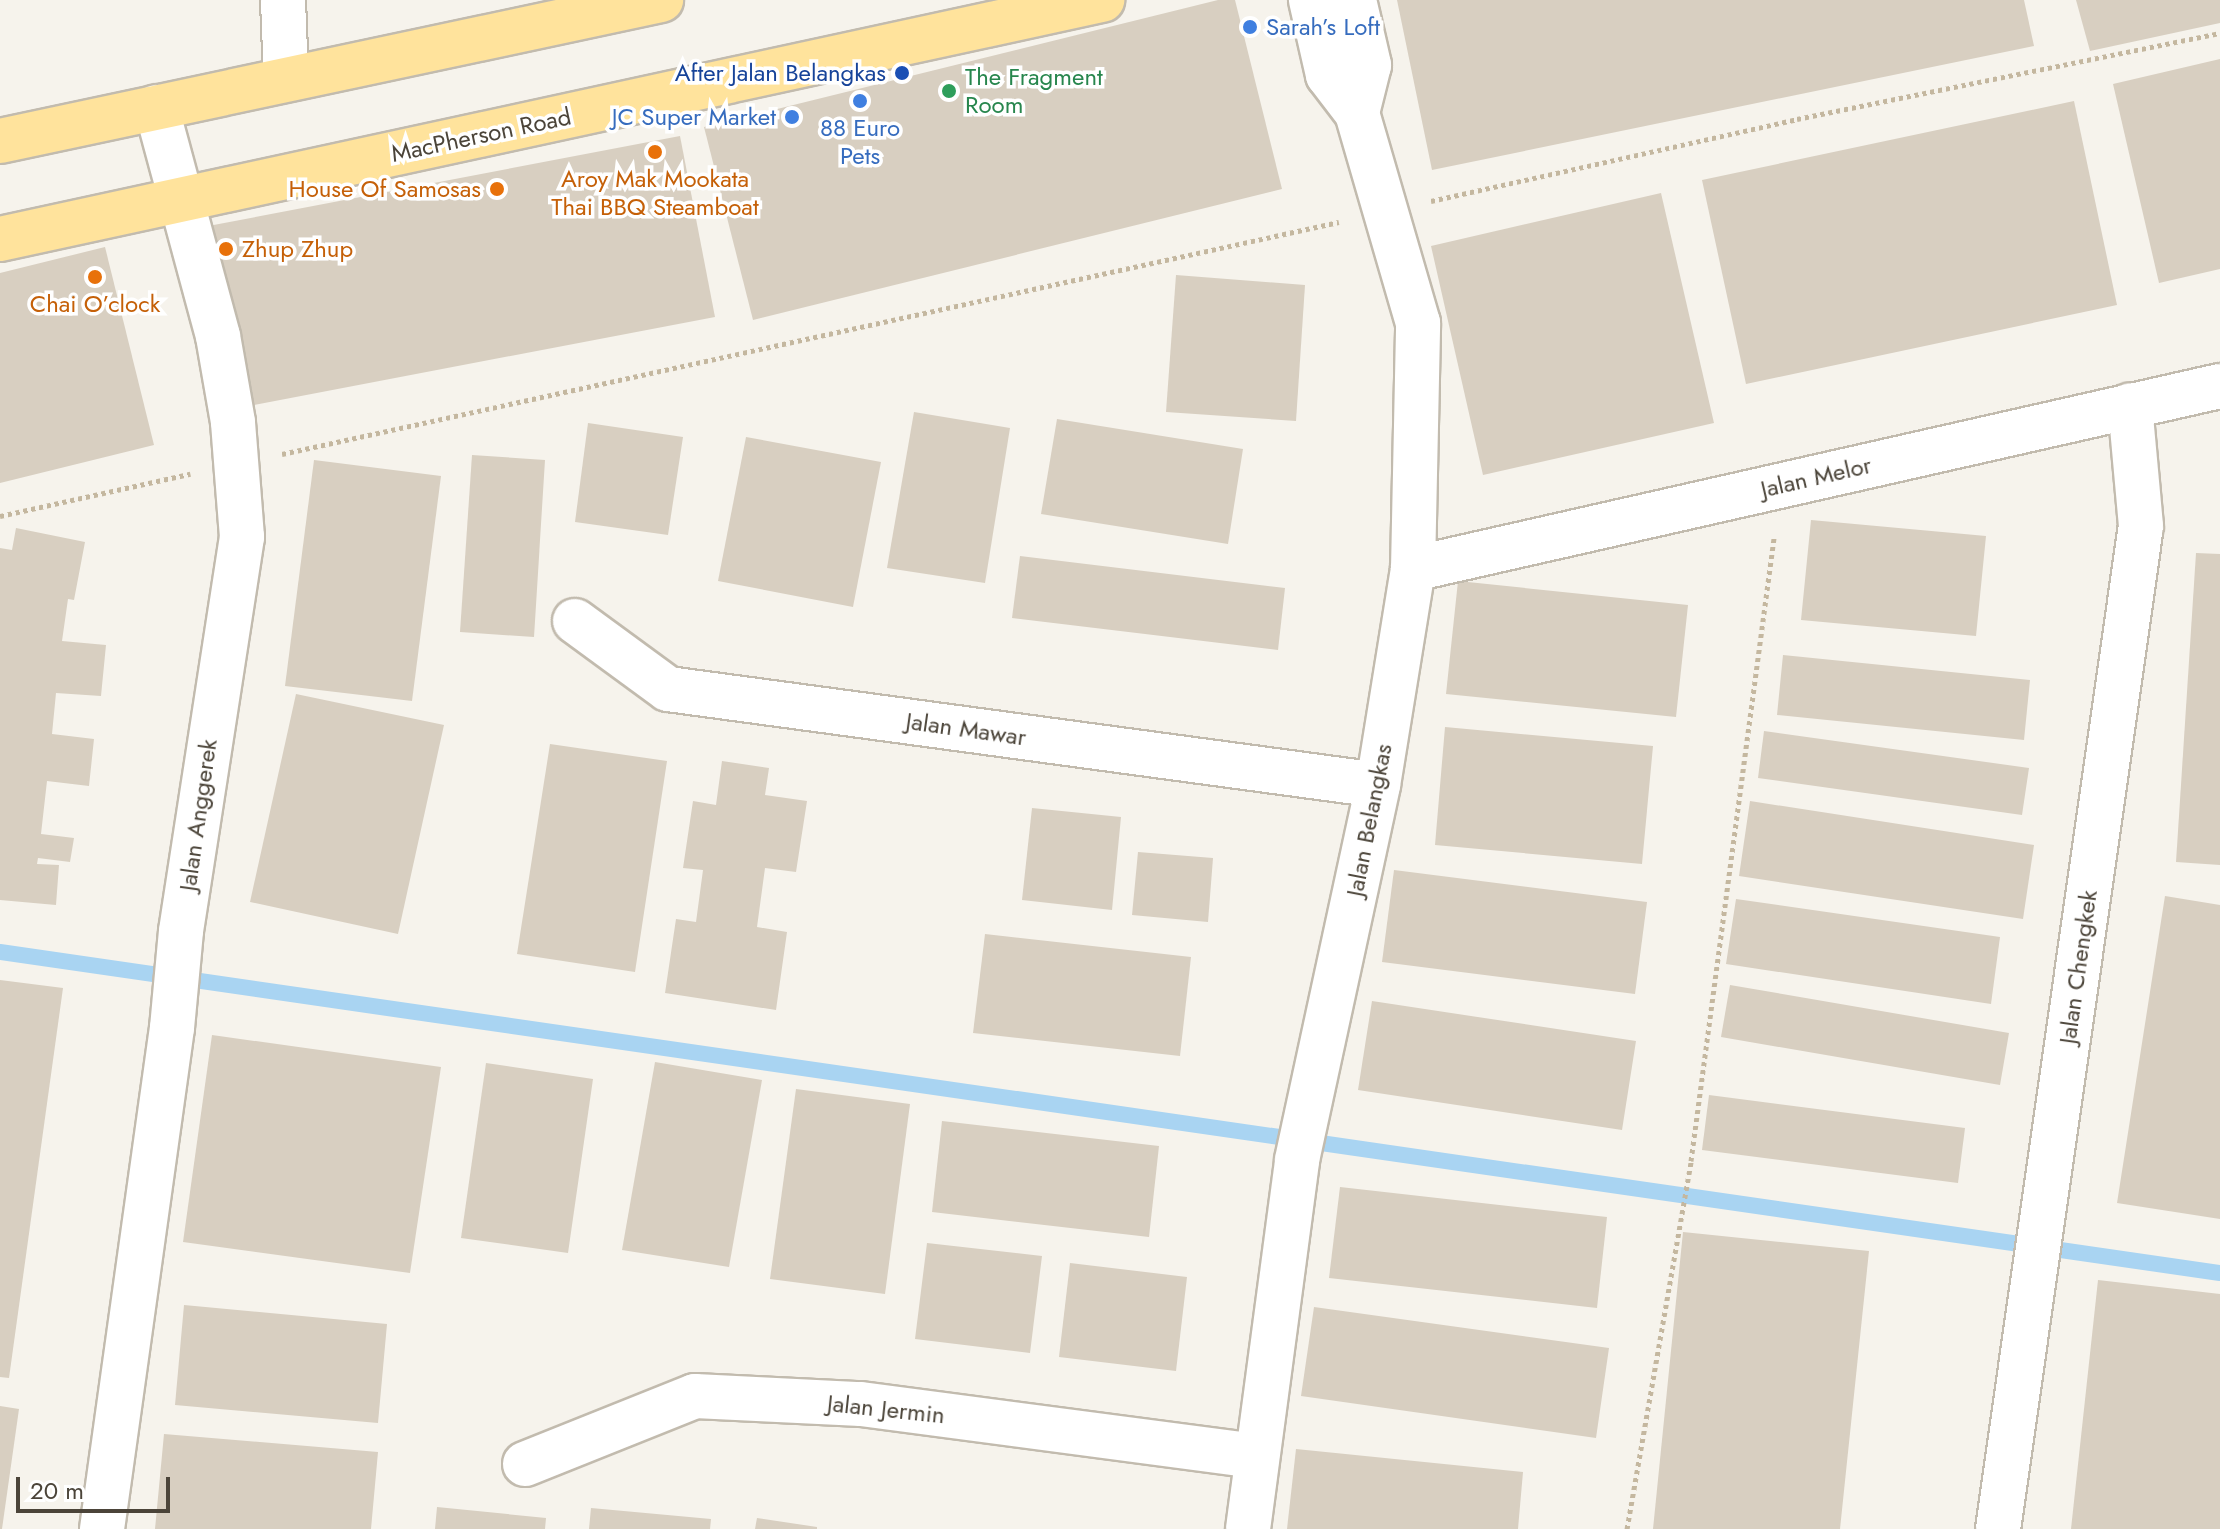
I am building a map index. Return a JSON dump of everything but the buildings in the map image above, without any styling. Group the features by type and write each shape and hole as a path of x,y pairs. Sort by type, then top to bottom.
{"main road":[{"path":"0,141 661,0"},
{"name":"MacPherson Road","path":"0,239 1102,0"}],"street":[{"path":"283,0 286,78"},
{"name":"Jalan Belangkas","path":"1248,1529 1297,1160 1378,785 1413,569 1418,323 1388,211 1357,113 1328,75 1311,0"},
{"path":"1354,0 1369,65 1357,113"},
{"name":"Jalan Anggerek","path":"102,1529 172,1028 181,931 242,537 233,422 218,336 156,107"},
{"name":"Jalan Melor","path":"1413,569 2220,386"},
{"name":"Jalan Chengkek","path":"1998,1529 2141,526 2130,405"},
{"name":"Jalan Mawar","path":"575,621 668,689 1378,785"},
{"name":"Jalan Jermin","path":"525,1464 695,1396 861,1404 1257,1456"}],"path":[{"path":"0,516 1797,119 2220,33"},
{"path":"1627,1529 1678,1220 1691,1161 1781,485"}],"waterway":[{"path":"0,952 2220,1273"}],"place":[{"name":"Sarah’s Loft","path":"1250,27"},
{"name":"After Jalan Belangkas","path":"902,73"},
{"name":"The Fragment Room","path":"949,91"},
{"name":"88 Euro Pets","path":"860,101"},
{"name":"JC Super Market","path":"792,117"},
{"name":"Aroy Mak Mookata Thai BBQ Steamboat","path":"655,152"},
{"name":"House Of Samosas","path":"497,189"},
{"name":"Zhup Zhup","path":"226,249"},
{"name":"Chai O’clock","path":"95,277"}]}
